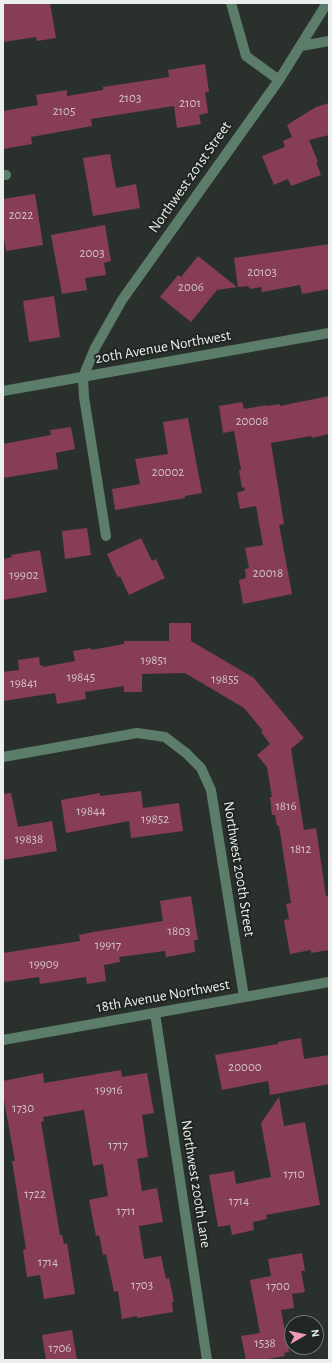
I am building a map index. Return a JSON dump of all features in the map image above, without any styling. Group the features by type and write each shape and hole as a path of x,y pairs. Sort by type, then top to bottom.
{"street":[{"path":"231,3 246,56 278,80"},
{"name":"Northwest 201st Street","path":"83,377 95,348 122,300 278,80 327,3"},
{"path":"301,46 329,41"},
{"name":"20th Avenue Northwest","path":"3,391 329,333"},
{"path":"83,377 84,397 106,536"},
{"name":"Northwest 200th Street","path":"3,757 137,733 164,737 186,752 201,768 211,790 244,997"},
{"name":"18th Avenue Northwest","path":"3,1040 329,982"},
{"name":"Northwest 200th Lane","path":"155,1013 208,1360"}],"building":[{"path":"3,3 50,3 56,38 37,41 36,37 3,42"},
{"path":"205,64 209,92 205,92 208,113 199,115 201,124 177,128 174,106 91,119 92,126 31,137 32,144 3,149 3,111 38,105 36,95 67,90 67,96 103,90 103,87 169,77 168,70"},
{"path":"329,103 329,135 309,140 318,162 316,162 321,175 291,186 288,179 274,185 262,156 285,147 283,141 292,137 287,125 316,107"},
{"path":"110,154 116,188 136,184 140,208 93,216 83,158"},
{"path":"35,194 43,245 6,251 3,231 3,199"},
{"path":"105,225 111,261 104,263 106,275 85,278 87,290 62,294 51,235"},
{"path":"329,244 329,289 302,294 300,285 262,292 261,287 250,289 248,286 238,287 234,258"},
{"path":"198,256 237,287 217,290 191,322 160,297 178,275 181,277"},
{"path":"54,296 60,337 29,342 23,301"},
{"path":"329,396 329,434 312,438 311,436 271,443 284,524 279,525 292,594 243,604 239,580 246,578 245,569 249,568 245,548 263,545 256,506 240,509 237,493 245,490 244,487 242,488 239,470 241,470 234,431 223,433 219,406 242,402 244,409 267,405 280,404 280,406"},
{"path":"188,418 202,493 185,496 185,498 115,510 112,489 140,484 135,459 168,454 163,422"},
{"path":"71,427 75,449 56,453 58,469 3,478 3,444 51,435 50,430"},
{"path":"87,528 91,555 65,559 62,531"},
{"path":"141,538 152,561 156,559 165,578 129,595 120,576 118,578 107,554"},
{"path":"40,550 47,592 3,600 3,559 12,557 11,555"},
{"path":"169,623 191,623 191,641 254,678 304,738 291,749 304,830 316,828 326,896 329,896 329,950 311,953 311,950 290,954 284,920 289,919 286,904 291,903 279,826 277,826 275,815 272,815 270,797 272,797 267,767 257,755 270,744 261,732 263,731 244,708 185,673 142,674 142,692 124,692 124,686 85,692 86,699 57,704 55,693 3,701 3,672 19,670 18,660 39,657 40,666 43,665 43,667 75,661 73,651 91,648 91,650 124,644 124,641 169,641"},
{"path":"141,791 143,808 179,803 183,831 131,838 129,821 66,833 61,800 100,793 100,796"},
{"path":"11,793 18,827 52,821 57,851 3,860 3,794"},
{"path":"191,896 198,940 194,940 195,952 166,957 165,951 119,957 120,962 104,965 106,981 87,984 86,977 40,984 39,977 3,982 3,953 80,941 79,935 163,921 160,901"},
{"path":"301,1038 304,1059 329,1055 329,1084 270,1095 268,1081 222,1090 215,1055 278,1044 278,1042"},
{"path":"121,1070 122,1077 147,1073 154,1113 142,1115 148,1157 137,1159 142,1191 157,1188 163,1222 139,1226 144,1259 161,1256 166,1279 169,1278 174,1302 172,1302 173,1312 122,1319 118,1291 114,1292 106,1254 103,1255 99,1235 96,1236 89,1200 108,1196 103,1164 93,1166 84,1110 43,1117 44,1121 41,1122 60,1235 62,1235 64,1244 67,1243 75,1294 44,1299 40,1275 27,1277 23,1250 26,1249 12,1161 15,1161 3,1095 3,1081 43,1073 44,1083"},
{"path":"279,1097 284,1126 305,1122 320,1205 266,1215 267,1219 253,1222 254,1230 232,1235 230,1225 218,1227 209,1175 234,1171 236,1184 271,1177 261,1123"},
{"path":"302,1253 305,1271 301,1271 305,1292 292,1294 294,1308 281,1310 284,1326 285,1356 262,1360 246,1360 241,1336 260,1333 250,1280 271,1276 268,1259"},
{"path":"72,1330 77,1360 46,1360 42,1335"}]}
